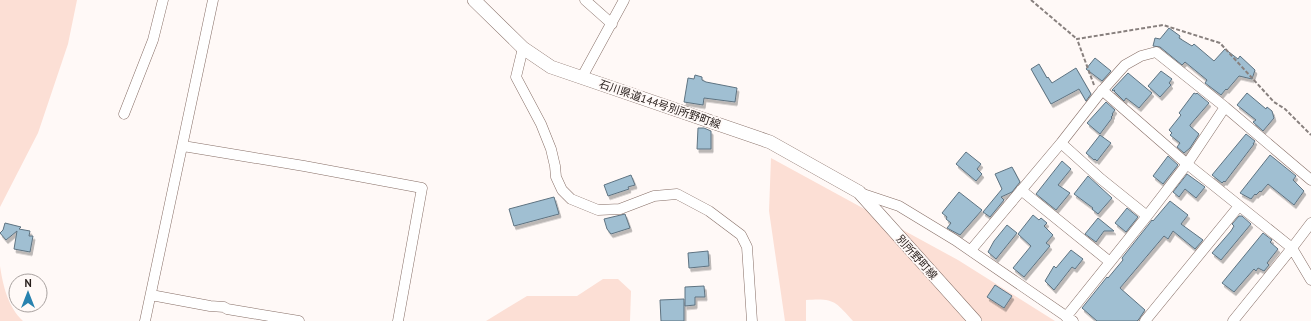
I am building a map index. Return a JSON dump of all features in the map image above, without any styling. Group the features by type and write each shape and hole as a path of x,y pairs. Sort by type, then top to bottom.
{"main road":[{"name":"石川県道144号別所野町線","path":"474,0 523,48 551,67 770,142 859,192"},
{"name":"別所野町線","path":"859,192 976,321"}],"street":[{"path":"124,114 153,40 163,0"},
{"path":"146,321 213,0"},
{"path":"585,0 612,24"},
{"path":"582,77 624,0"},
{"path":"523,48 516,77 541,124 551,149 556,177 562,190 570,199 598,210 620,209 654,196 677,194 709,211 741,235 747,247 752,321"},
{"path":"971,250 1125,64 1141,56 1156,52 1225,107 1311,180"},
{"path":"1102,90 1187,164 1292,248 1311,280"},
{"path":"859,192 899,206 971,250 1069,319 1110,262 1187,164 1225,107"},
{"path":"1061,143 1147,216"},
{"path":"183,146 304,166 422,188 398,321"},
{"path":"1021,190 1110,262"},
{"path":"1145,321 1239,206"},
{"path":"1233,321 1311,224"},
{"path":"151,295 300,321"}],"path":[{"path":"1031,0 1077,39"}],"shaded area":[{"path":"0,0 77,0 68,44 38,133 0,207"},
{"path":"771,158 958,260 1055,321 853,321 838,305 833,302 828,300 806,300 806,321 785,321 769,211"},
{"path":"0,266 8,298 8,313 17,313 23,321 0,321"},
{"path":"603,279 618,279 631,291 630,321 486,321 527,296 577,296"}],"building":[{"path":"1169,28 1180,36 1179,38 1192,46 1194,44 1214,61 1225,49 1238,59 1240,56 1255,70 1252,79 1239,76 1221,95 1205,83 1207,80 1185,62 1182,65 1160,47 1153,46 1155,38 1160,39"},
{"path":"1095,58 1111,71 1102,81 1086,69"},
{"path":"1039,64 1047,78 1048,77 1052,83 1076,68 1091,94 1086,101 1079,89 1051,104 1031,69"},
{"path":"1161,71 1172,79 1169,83 1171,85 1160,97 1148,86"},
{"path":"1128,73 1152,93 1139,108 1126,98 1124,101 1114,91 1115,90 1112,90"},
{"path":"695,75 702,77 702,80 706,82 737,88 735,102 704,98 703,105 684,102 688,78 694,79"},
{"path":"1194,93 1197,93 1209,103 1190,125 1199,134 1190,148 1184,153 1177,147 1180,143 1170,135 1172,133 1169,130 1181,115 1179,113"},
{"path":"1247,93 1266,109 1267,107 1272,111 1274,118 1263,131 1253,122 1256,120 1237,105"},
{"path":"1106,102 1115,110 1112,114 1112,118 1100,134 1087,123"},
{"path":"698,128 704,128 711,131 711,149 697,149"},
{"path":"1246,134 1255,141 1254,144 1225,182 1224,181 1222,183 1212,175"},
{"path":"1100,135 1111,143 1097,161 1086,153"},
{"path":"966,152 981,164 977,169 982,174 976,181 956,164"},
{"path":"1270,155 1296,176 1293,180 1304,191 1294,205 1268,184 1261,192 1260,191 1256,195 1255,194 1251,199 1240,193"},
{"path":"1168,156 1178,165 1163,184 1153,176"},
{"path":"1062,161 1071,169 1058,185 1070,193 1056,210 1036,194"},
{"path":"1012,167 1020,182 1012,192 1001,197 1004,200 990,217 983,212 1002,189 995,174"},
{"path":"1187,174 1205,187 1196,198 1185,189 1179,197 1173,192"},
{"path":"631,175 635,185 628,187 629,189 608,196 604,185"},
{"path":"1088,176 1112,198 1098,214 1092,209 1093,208 1074,194"},
{"path":"959,192 982,210 960,235 947,228 951,223 942,213"},
{"path":"554,197 559,214 514,226 509,209"},
{"path":"1170,201 1188,215 1181,224 1203,240 1195,249 1173,231 1168,239 1164,236 1120,288 1145,310 1139,319 1137,321 1097,321 1082,308 1123,260 1122,258 1152,220 1153,221"},
{"path":"1127,208 1138,217 1126,232 1115,223"},
{"path":"625,214 630,228 611,234 607,229 604,219"},
{"path":"1033,215 1039,220 1041,218 1047,223 1044,226 1053,235 1046,243 1050,246 1024,277 1013,268 1031,246 1018,234"},
{"path":"1239,216 1242,216 1251,224 1221,260 1212,253 1231,231 1234,226 1232,224"},
{"path":"1098,218 1114,231 1104,231 1096,242 1085,234"},
{"path":"5,223 21,227 19,229 30,231 29,236 33,236 30,252 14,249 17,231 6,240 0,233 3,230"},
{"path":"1007,225 1017,233 996,259 988,252 994,241"},
{"path":"1263,233 1272,240 1270,242 1278,249 1267,263 1269,265 1264,271 1258,268 1256,271 1254,269 1234,292 1222,283"},
{"path":"1071,250 1083,259 1075,269 1072,267 1054,290 1045,281 1054,266 1056,268"},
{"path":"708,251 709,266 689,268 688,253"},
{"path":"995,285 1012,296 1004,308 987,297"},
{"path":"704,286 705,297 695,297 695,305 685,306 685,287"},
{"path":"684,299 684,321 661,321 660,300"}]}
